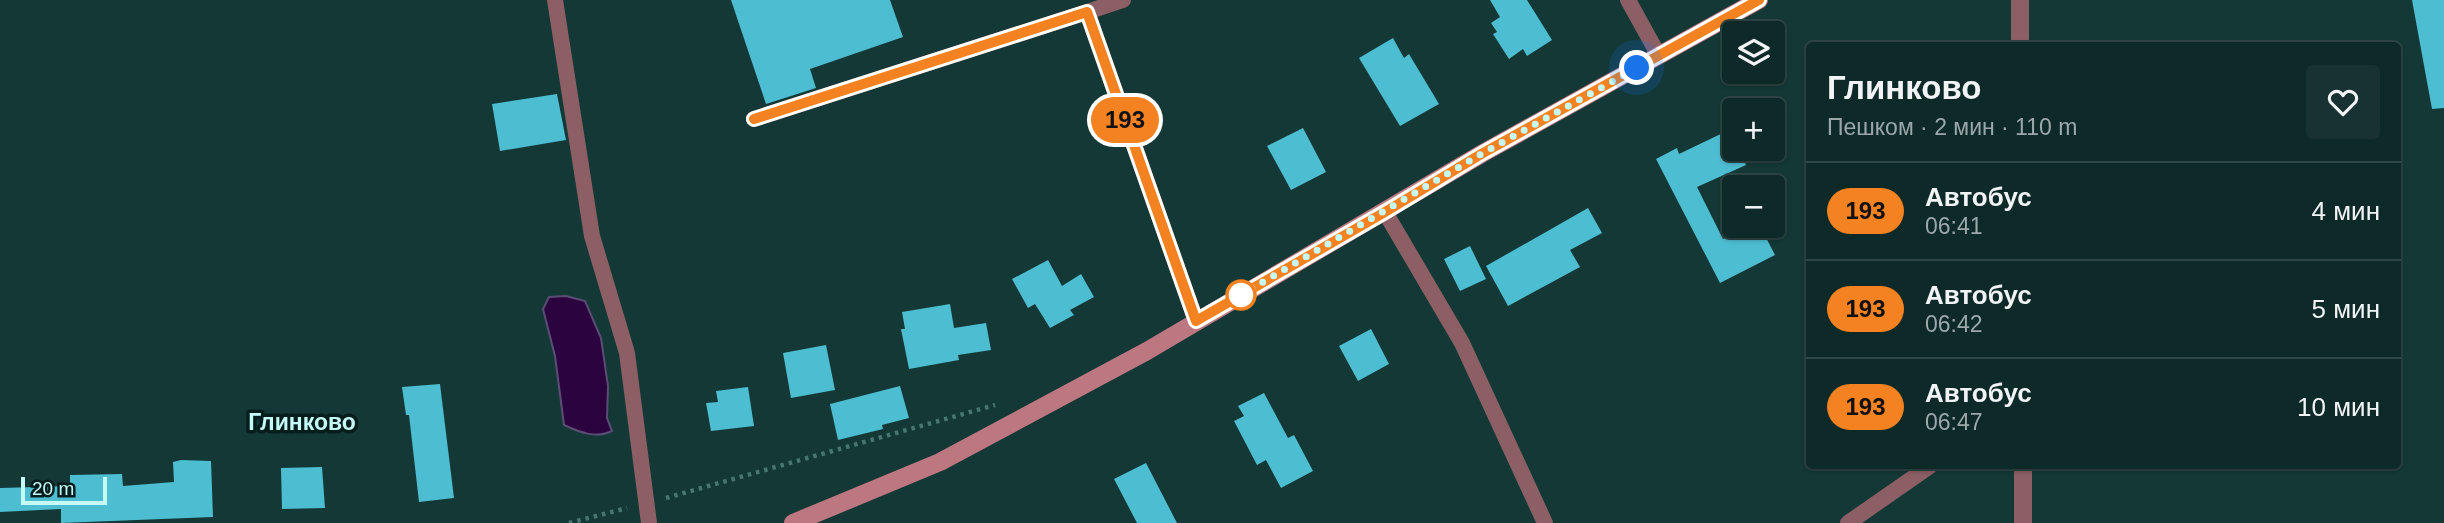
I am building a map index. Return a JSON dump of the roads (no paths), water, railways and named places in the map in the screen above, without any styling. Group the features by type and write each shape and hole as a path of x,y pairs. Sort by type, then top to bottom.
{"main road":[{"path":"793,523 940,462 1147,351 1483,153 1759,0"}],"street":[{"path":"2020,0 2020,42"},
{"path":"2022,469 2023,523"}],"lane":[{"path":"555,0 592,236 627,353 649,523"},
{"path":"754,119 1123,0"},
{"path":"1628,0 1659,56"},
{"path":"1087,12 1196,321"},
{"path":"1385,212 1462,342 1545,523"},
{"path":"1848,523 1926,469"}],"district":[{"name":"Глинково","path":"302,422"}]}
